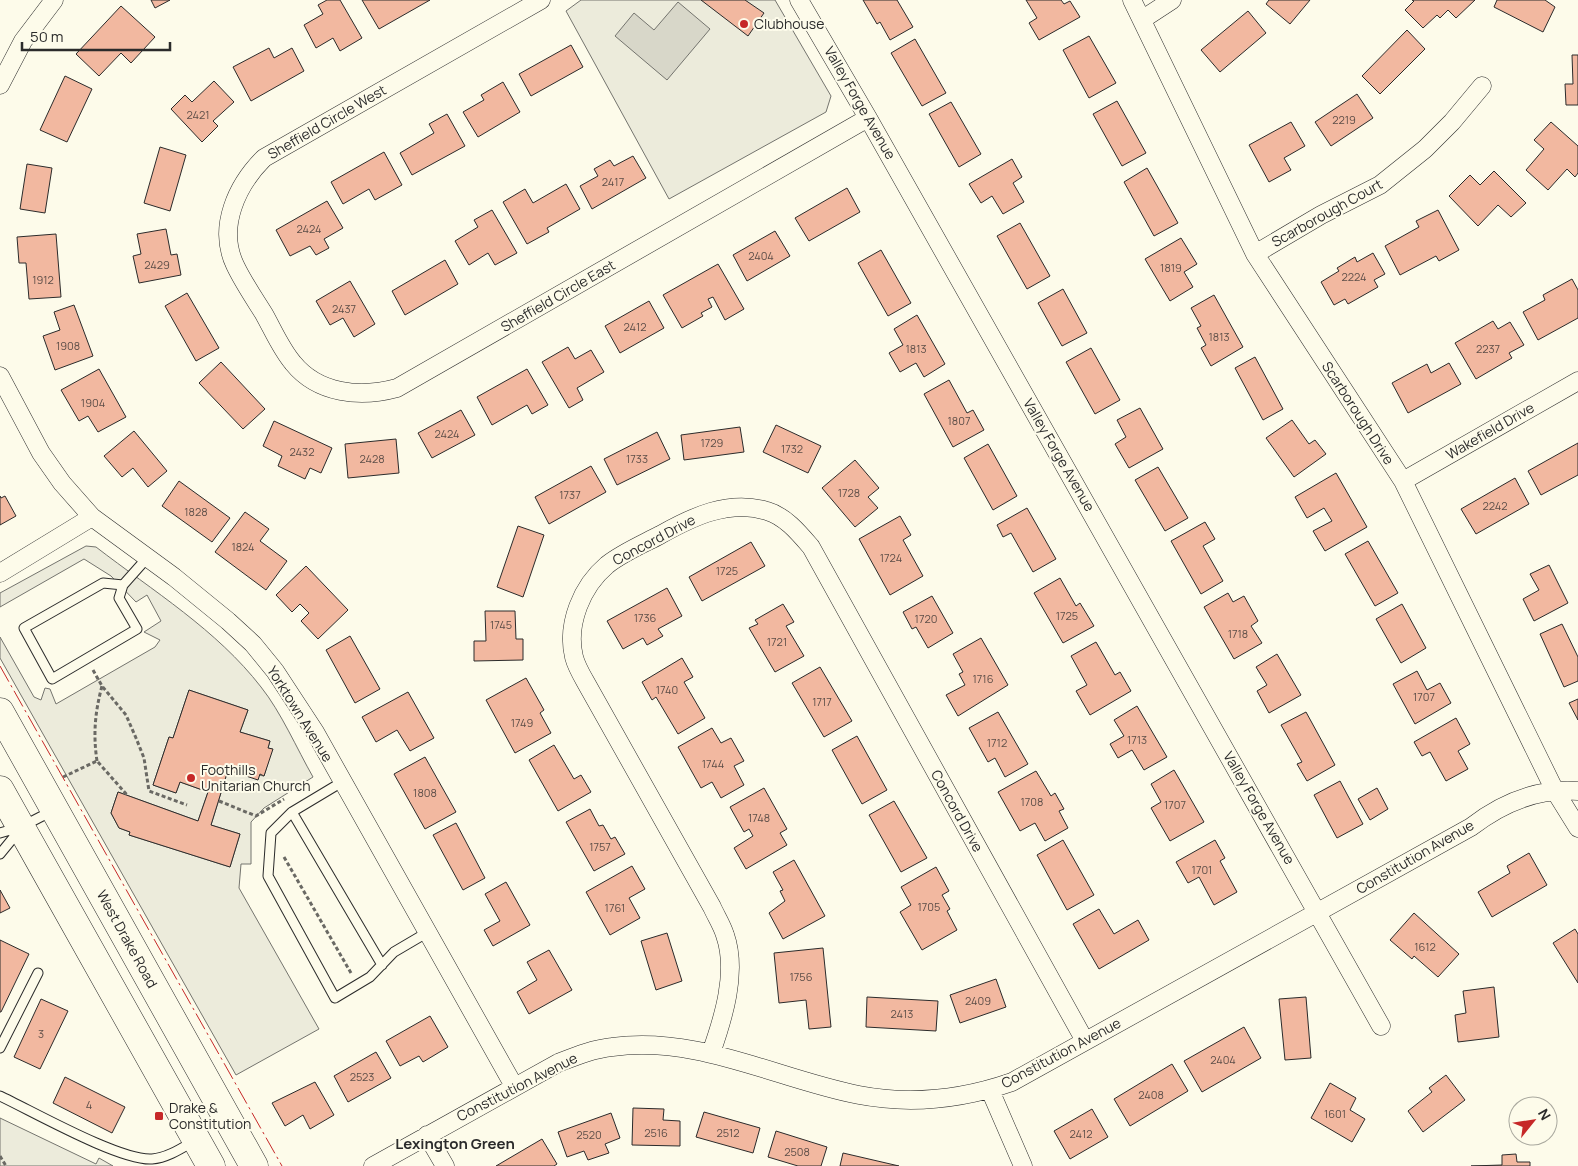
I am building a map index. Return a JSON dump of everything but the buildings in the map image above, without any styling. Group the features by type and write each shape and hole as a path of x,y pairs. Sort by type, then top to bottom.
{"main road":[{"name":"West Drake Road","path":"0,712 254,1166"},
{"path":"0,790 11,830 210,1166"}],"street":[{"path":"0,86 23,41 54,0"},
{"name":"Sheffield Circle West","path":"263,313 234,263 230,244 229,224 233,204 241,186 252,170 264,158 541,0"},
{"name":"Valley Forge Avenue","path":"799,0 868,118 1382,1026"},
{"name":"Scarborough Drive","path":"1132,0 1143,19 1255,254 1403,481 1555,791 1578,828"},
{"path":"1143,19 1172,0"},
{"name":"Scarborough Court","path":"1255,254 1320,215 1380,185 1432,142 1452,122 1482,86"},
{"name":"Sheffield Circle East","path":"263,313 293,363 308,376 324,386 343,392 363,394 397,388 868,118"},
{"name":"Yorktown Avenue","path":"0,376 41,453 62,483 92,518 228,621 258,651 294,699 514,1086"},
{"name":"Wakefield Drive","path":"1403,481 1578,381"},
{"name":"Concord Drive","path":"711,1054 719,1029 728,981 729,960 726,936 712,907 585,681 574,658 572,638 574,621 580,601 590,584 607,564 687,520 708,512 732,507 748,507 768,511 783,519 811,547 1085,1041"},
{"path":"0,573 92,518"},
{"name":"Constitution Avenue","path":"373,1166 558,1063 589,1051 612,1047 648,1044 679,1047 859,1095 896,1100 947,1098 990,1090 1012,1082 1471,827 1488,814 1511,802 1555,791 1578,791"},
{"path":"990,1090 1022,1166"},
{"path":"427,1135 445,1166"}],"lane":[{"path":"123,585 103,583 24,628 52,679 137,629 119,598 123,585 147,558"},
{"path":"342,782 292,812 271,833 268,876 334,998 370,977 394,952 428,932"},
{"path":"0,854 11,830 54,810"},
{"path":"292,812 382,965"},
{"path":"0,1048 38,974"},
{"path":"0,1096 127,1156 153,1159 174,1152 196,1140"}],"path":[{"path":"87,658 102,686 126,715 144,758 149,791 187,805"},
{"path":"102,686 96,711 94,736 97,761 128,796"},
{"path":"63,777 97,761"},
{"path":"218,801 256,816 285,798"},
{"path":"285,857 351,973"},
{"path":"0,1156 6,1166"}],"shaded area":[{"path":"581,0 775,0 831,96 826,112 669,199 566,11"},
{"path":"678,2 710,29 667,80 615,36 634,13 654,30"},
{"path":"86,546 96,547 204,629 244,666 261,687 282,719 313,777 264,808 251,822 251,864 241,864 239,888 319,1029 236,1075 0,658 0,637 34,697 41,700 45,688 50,689 56,704 155,647 160,640 144,632 161,621 147,595 136,602 111,576 84,559 0,607 0,593","holes":["189,690 248,710 240,732 270,741 268,748 272,749 264,776 228,770 211,825 240,834 230,867 129,835 130,832 119,828 111,813 118,792 198,821 208,792 180,782 176,793 153,785 169,737 173,738"]},
{"path":"0,1118 96,1164 99,1158 113,1166 0,1166"}],"power":[{"path":"0,666 282,1166"}],"place":[{"name":"Clubhouse","path":"744,24"},
{"name":"Foothills Unitarian Church","path":"191,778"},
{"name":"Drake & Constitution","path":"159,1116"}],"district":[{"name":"Lexington Green","path":"455,1144"}]}
